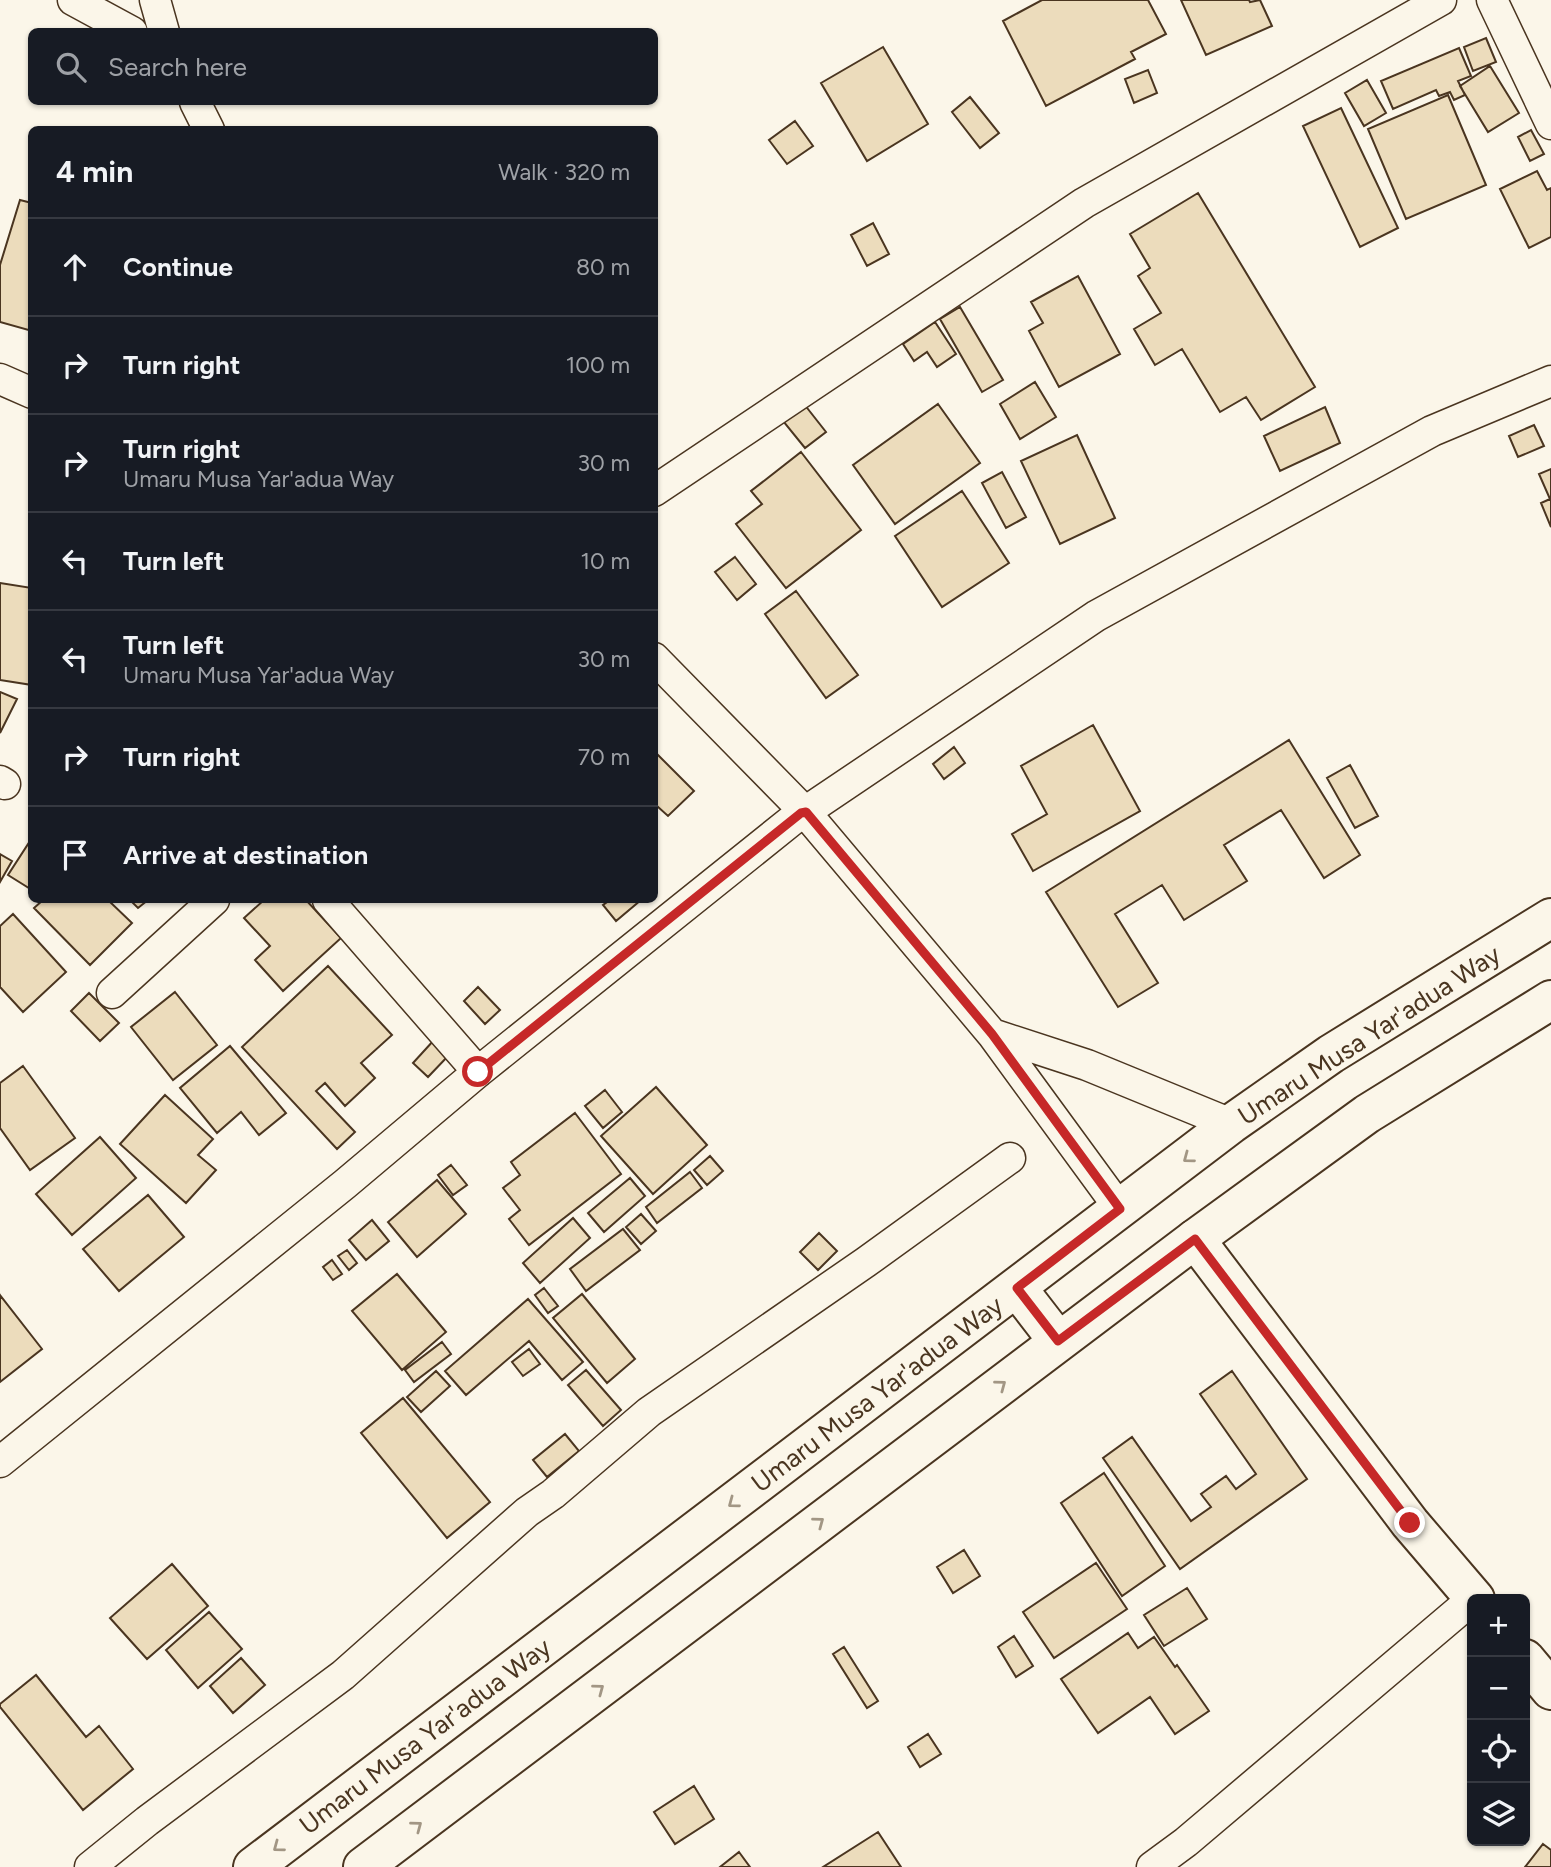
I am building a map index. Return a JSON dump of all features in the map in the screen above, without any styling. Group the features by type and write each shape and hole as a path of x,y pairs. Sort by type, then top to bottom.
{"main road":[{"name":"Umaru Musa Yar'adua Way","path":"253,1867 1231,1125 1331,1054 1551,918"},
{"path":"363,1867 1195,1239 1367,1114 1551,1000"},
{"path":"1195,1239 1410,1523 1470,1594"},
{"path":"1017,1288 1058,1341"},
{"path":"1530,1664 1551,1690"}],"street":[{"path":"73,0 125,28"},
{"path":"155,0 163,28"},
{"path":"658,488 1084,203 1441,0"},
{"path":"1492,0 1551,124"},
{"path":"196,105 207,126"},
{"path":"0,379 28,391"},
{"path":"0,1462 345,1184 478,1072 801,813 1096,616 1432,431 1551,381"},
{"path":"658,662 806,812 992,1034 1120,1209"},
{"path":"112,993 211,903"},
{"path":"331,903 478,1072"},
{"path":"992,1034 1087,1065 1231,1125"},
{"path":"90,1867 147,1821 343,1675 527,1512 649,1412 1010,1158"},
{"path":"1152,1867 1186,1842 1467,1605"}],"building":[{"path":"1042,0 1148,0 1166,34 1131,52 1135,59 1046,106 1003,21"},
{"path":"1181,0 1260,0 1272,26 1206,55"},
{"path":"1486,38 1496,62 1473,71 1464,47"},
{"path":"883,47 928,124 867,161 821,83"},
{"path":"1459,48 1471,76 1458,81 1465,95 1454,100 1450,92 1439,96 1436,90 1393,109 1381,81"},
{"path":"1490,66 1519,113 1488,132 1460,86"},
{"path":"1148,70 1157,93 1134,103 1125,79"},
{"path":"1367,80 1386,113 1364,126 1345,93"},
{"path":"1448,95 1486,185 1406,219 1368,129"},
{"path":"970,97 999,133 980,148 952,112"},
{"path":"1341,108 1398,228 1360,247 1303,126"},
{"path":"795,121 813,146 787,164 769,140"},
{"path":"1531,130 1544,154 1530,161 1518,137"},
{"path":"1537,171 1547,190 1551,188 1551,237 1529,248 1500,189"},
{"path":"1198,193 1315,387 1261,420 1246,397 1220,412 1182,349 1155,365 1134,329 1161,313 1138,276 1150,268 1130,234"},
{"path":"20,200 28,202 28,330 0,322 0,265"},
{"path":"873,223 889,254 867,266 851,235"},
{"path":"1078,276 1120,354 1059,387 1029,331 1043,323 1031,302"},
{"path":"960,307 1003,380 982,392 940,319"},
{"path":"935,322 956,354 937,367 927,352 914,361 903,344"},
{"path":"1035,382 1056,417 1020,439 1000,404"},
{"path":"804,404 826,432 805,448 783,421"},
{"path":"938,404 980,463 895,524 853,465"},
{"path":"1325,407 1340,443 1280,471 1264,436"},
{"path":"1534,425 1544,446 1518,457 1509,436"},
{"path":"1077,435 1115,518 1060,544 1021,461"},
{"path":"801,452 861,530 786,588 736,524 762,504 751,491"},
{"path":"1551,469 1551,527 1541,503 1550,499 1539,474"},
{"path":"1002,472 1026,517 1006,528 982,483"},
{"path":"962,491 1009,563 942,607 895,536"},
{"path":"735,557 756,584 737,600 715,572"},
{"path":"0,583 28,587 28,684 0,680"},
{"path":"796,591 858,675 826,698 765,614"},
{"path":"0,692 17,699 0,733"},
{"path":"1093,725 1140,811 1033,871 1012,834 1047,814 1021,766"},
{"path":"1289,740 1360,855 1324,878 1281,810 1224,845 1247,881 1184,920 1162,885 1115,914 1158,983 1118,1007 1046,892"},
{"path":"954,747 965,763 944,779 933,764"},
{"path":"658,755 694,791 668,816 658,807"},
{"path":"1350,765 1378,816 1355,828 1327,778"},
{"path":"28,844 28,888 8,875"},
{"path":"0,854 12,861 0,882"},
{"path":"40,903 111,903 132,923 90,965 34,908"},
{"path":"261,903 309,903 341,938 283,991 255,960 270,946 244,918"},
{"path":"606,903 637,903 616,921 603,905"},
{"path":"13,914 66,972 23,1012 0,987 0,926"},
{"path":"328,966 392,1035 361,1063 375,1078 345,1106 325,1083 316,1091 355,1132 337,1149 242,1047"},
{"path":"478,987 500,1010 485,1024 464,1001"},
{"path":"175,992 217,1045 173,1080 131,1027"},
{"path":"89,993 119,1023 100,1041 71,1011"},
{"path":"434,1040 449,1055 428,1077 413,1063"},
{"path":"230,1046 286,1113 259,1135 241,1112 217,1133 180,1088"},
{"path":"23,1066 75,1138 30,1170 0,1128 0,1083"},
{"path":"656,1087 707,1145 653,1194 601,1136"},
{"path":"605,1090 622,1112 603,1128 585,1106"},
{"path":"165,1095 213,1139 198,1155 216,1170 186,1203 120,1144"},
{"path":"575,1113 621,1174 529,1245 509,1219 520,1210 503,1188 520,1175 511,1162"},
{"path":"100,1137 136,1178 72,1235 36,1194"},
{"path":"710,1156 723,1171 707,1185 694,1170"},
{"path":"451,1165 467,1185 453,1195 438,1175"},
{"path":"690,1172 702,1188 657,1223 646,1207"},
{"path":"630,1178 645,1196 604,1232 588,1213"},
{"path":"437,1180 466,1214 417,1257 388,1222"},
{"path":"148,1195 184,1237 119,1291 83,1249"},
{"path":"641,1214 656,1231 641,1244 626,1227"},
{"path":"573,1218 590,1238 540,1283 523,1263"},
{"path":"372,1220 389,1241 366,1260 349,1240"},
{"path":"623,1229 640,1250 586,1291 570,1269"},
{"path":"819,1233 837,1251 818,1270 800,1252"},
{"path":"347,1250 357,1263 349,1270 338,1256"},
{"path":"332,1260 342,1274 333,1280 323,1267"},
{"path":"397,1274 446,1332 402,1370 352,1311"},
{"path":"544,1288 558,1306 548,1313 535,1295"},
{"path":"582,1294 635,1359 607,1383 553,1318"},
{"path":"0,1295 42,1349 0,1382"},
{"path":"528,1299 583,1362 562,1380 529,1341 466,1395 445,1371"},
{"path":"442,1342 451,1354 414,1382 405,1370"},
{"path":"529,1349 540,1364 523,1376 512,1362"},
{"path":"586,1370 621,1410 603,1426 568,1385"},
{"path":"436,1371 450,1386 421,1412 407,1397"},
{"path":"1232,1371 1307,1479 1180,1569 1103,1458 1132,1437 1191,1521 1211,1507 1201,1494 1226,1476 1236,1489 1256,1474 1200,1394"},
{"path":"403,1398 490,1502 447,1538 361,1433"},
{"path":"565,1434 579,1451 547,1477 533,1460"},
{"path":"1104,1473 1165,1566 1122,1596 1061,1503"},
{"path":"964,1550 980,1576 953,1593 937,1567"},
{"path":"1096,1563 1127,1609 1054,1658 1023,1612"},
{"path":"172,1564 208,1606 147,1659 110,1618"},
{"path":"1187,1588 1207,1619 1164,1646 1144,1615"},
{"path":"209,1612 242,1649 198,1688 166,1650"},
{"path":"1128,1633 1138,1648 1154,1637 1209,1711 1175,1734 1150,1697 1098,1733 1061,1679"},
{"path":"1014,1636 1033,1666 1016,1677 998,1647"},
{"path":"844,1647 878,1701 867,1708 833,1654"},
{"path":"241,1658 265,1685 233,1713 210,1686"},
{"path":"36,1675 86,1737 99,1726 133,1769 83,1810 0,1707 0,1704"},
{"path":"928,1734 941,1754 920,1767 908,1747"},
{"path":"694,1786 714,1819 675,1844 654,1812"},
{"path":"878,1832 901,1867 823,1867"},
{"path":"1543,1844 1551,1850 1551,1867 1525,1867"},
{"path":"739,1852 750,1867 720,1867"}],"route":[{"path":"478,1072 801,813 806,812 992,1034 1120,1209 1017,1288 1058,1341 1195,1239 1410,1523"}]}
